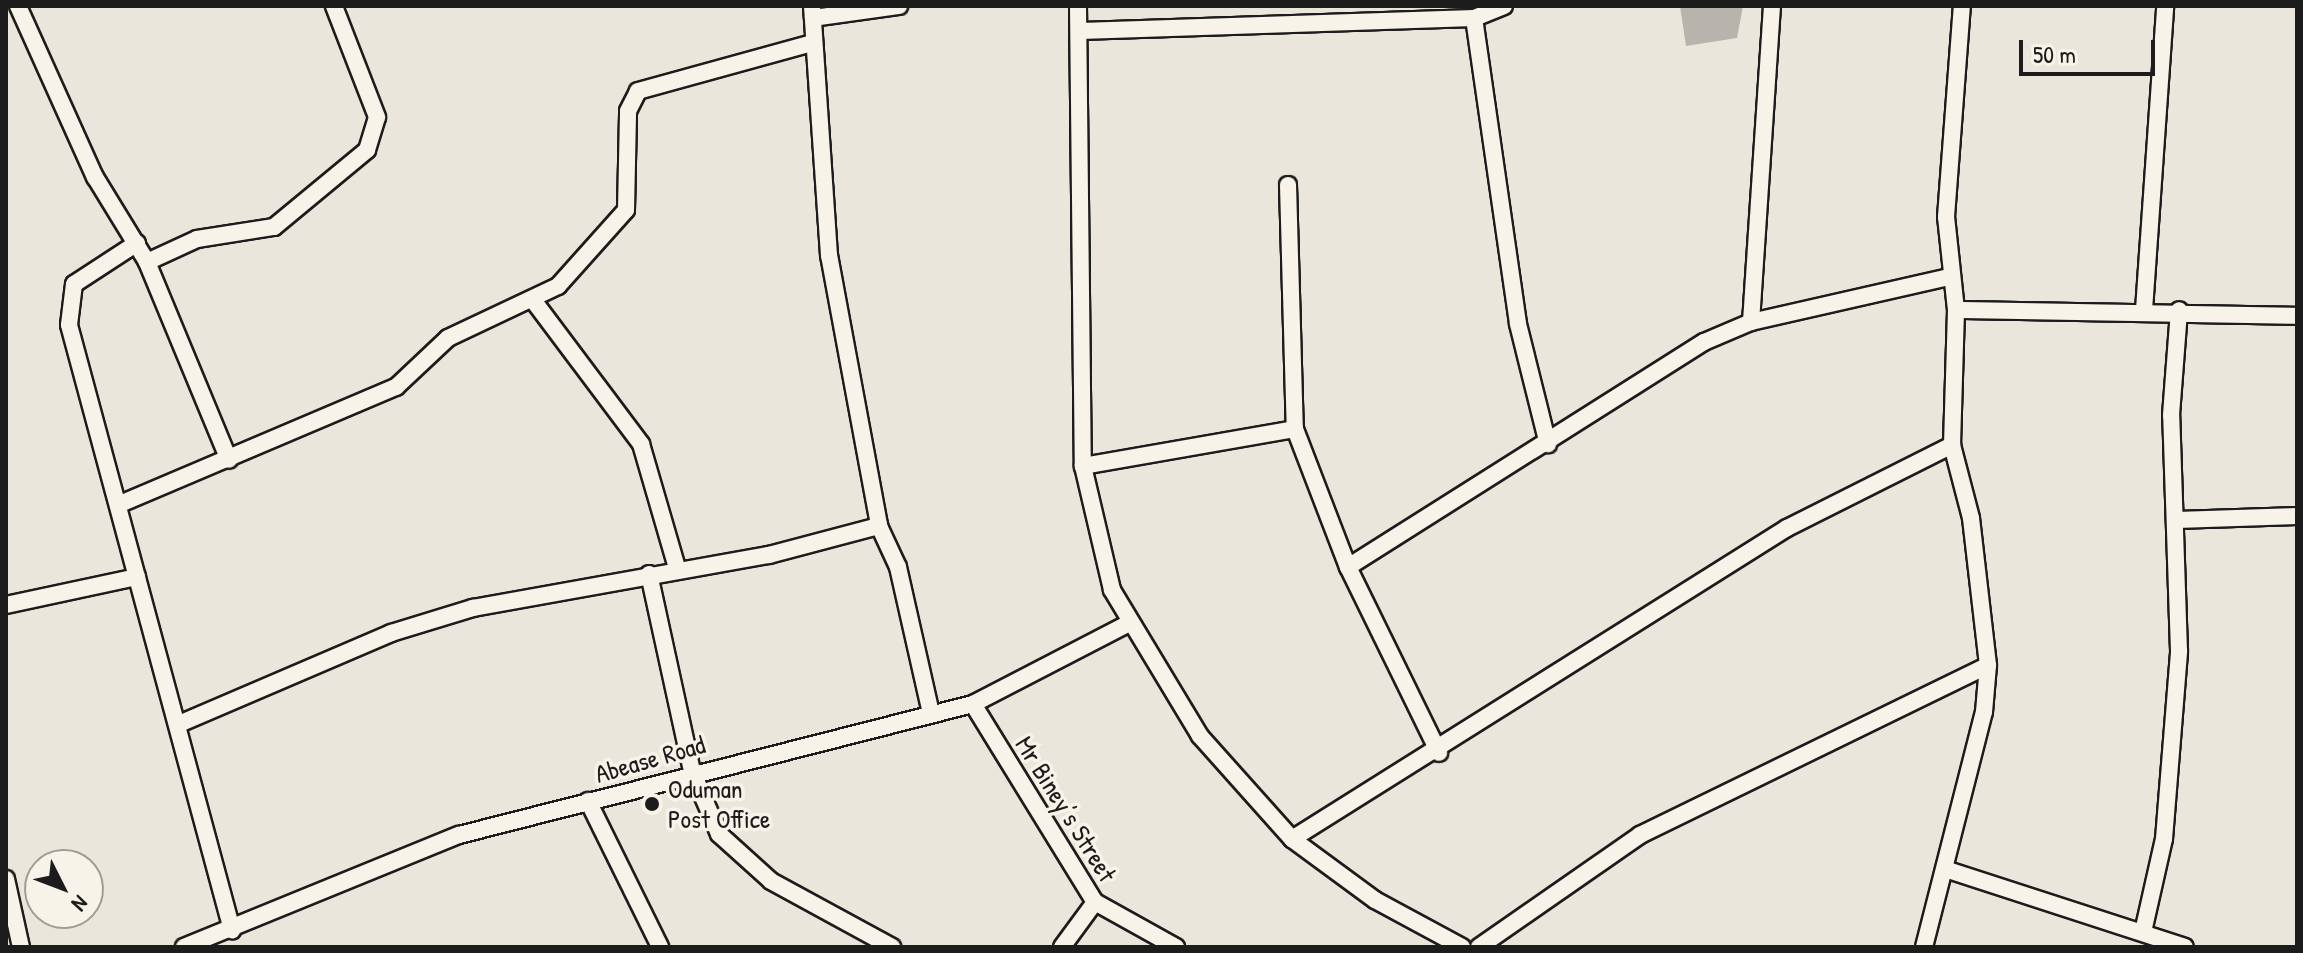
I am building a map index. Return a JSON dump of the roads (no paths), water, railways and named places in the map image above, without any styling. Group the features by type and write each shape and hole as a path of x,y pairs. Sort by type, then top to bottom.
{"street":[{"path":"18,6 95,177 147,262 229,460"},
{"path":"147,262 197,239 274,227 367,150 377,117 335,9 353,6"},
{"path":"899,6 812,12 809,44 829,255 879,526 898,567 931,714"},
{"path":"1078,6 1081,31 1083,466 1098,550 1129,623 1200,736 1292,839 1375,900 1462,947"},
{"path":"1081,31 1474,18 1504,6"},
{"path":"1751,322 1772,6"},
{"path":"1924,947 1948,870 1988,665 1971,518 1952,445 1956,310 1949,277 1946,217 1962,6"},
{"path":"2144,310 2165,6"},
{"path":"1474,18 1518,324 1548,444"},
{"path":"120,504 396,387 448,338 533,300 565,279 626,210 628,111 638,91 809,44"},
{"path":"1288,185 1295,429 1348,567 1439,753"},
{"path":"137,243 74,284 68,303 90,414 120,504 232,930"},
{"path":"1348,567 1548,444 1704,342 1751,322 1949,277"},
{"path":"533,300 641,444 678,571"},
{"path":"1956,310 2179,310 2297,316"},
{"path":"2143,932 2161,862 2175,704 2177,520 2171,415 2179,310"},
{"path":"1083,466 1295,429"},
{"path":"1292,839 1439,753 1661,603 1787,528 1952,445"},
{"path":"2177,520 2297,516"},
{"path":"179,724 391,633 526,595 678,571 879,526"},
{"path":"649,574 692,771 709,818 745,862 892,947"},
{"path":"6,605 137,577"},
{"name":"Abease Road","path":"184,947 232,930 417,850 692,771 973,704 1129,623"},
{"path":"1479,947 1640,835 1988,665"},
{"name":"Mr Biney’s Street","path":"973,704 1095,902 1176,947"},
{"path":"588,801 660,947"},
{"path":"1948,870 2185,947"},
{"path":"6,879 21,947"},
{"path":"1062,947 1095,902"}],"place":[{"name":"Oduman Post Office","path":"652,804"}]}
